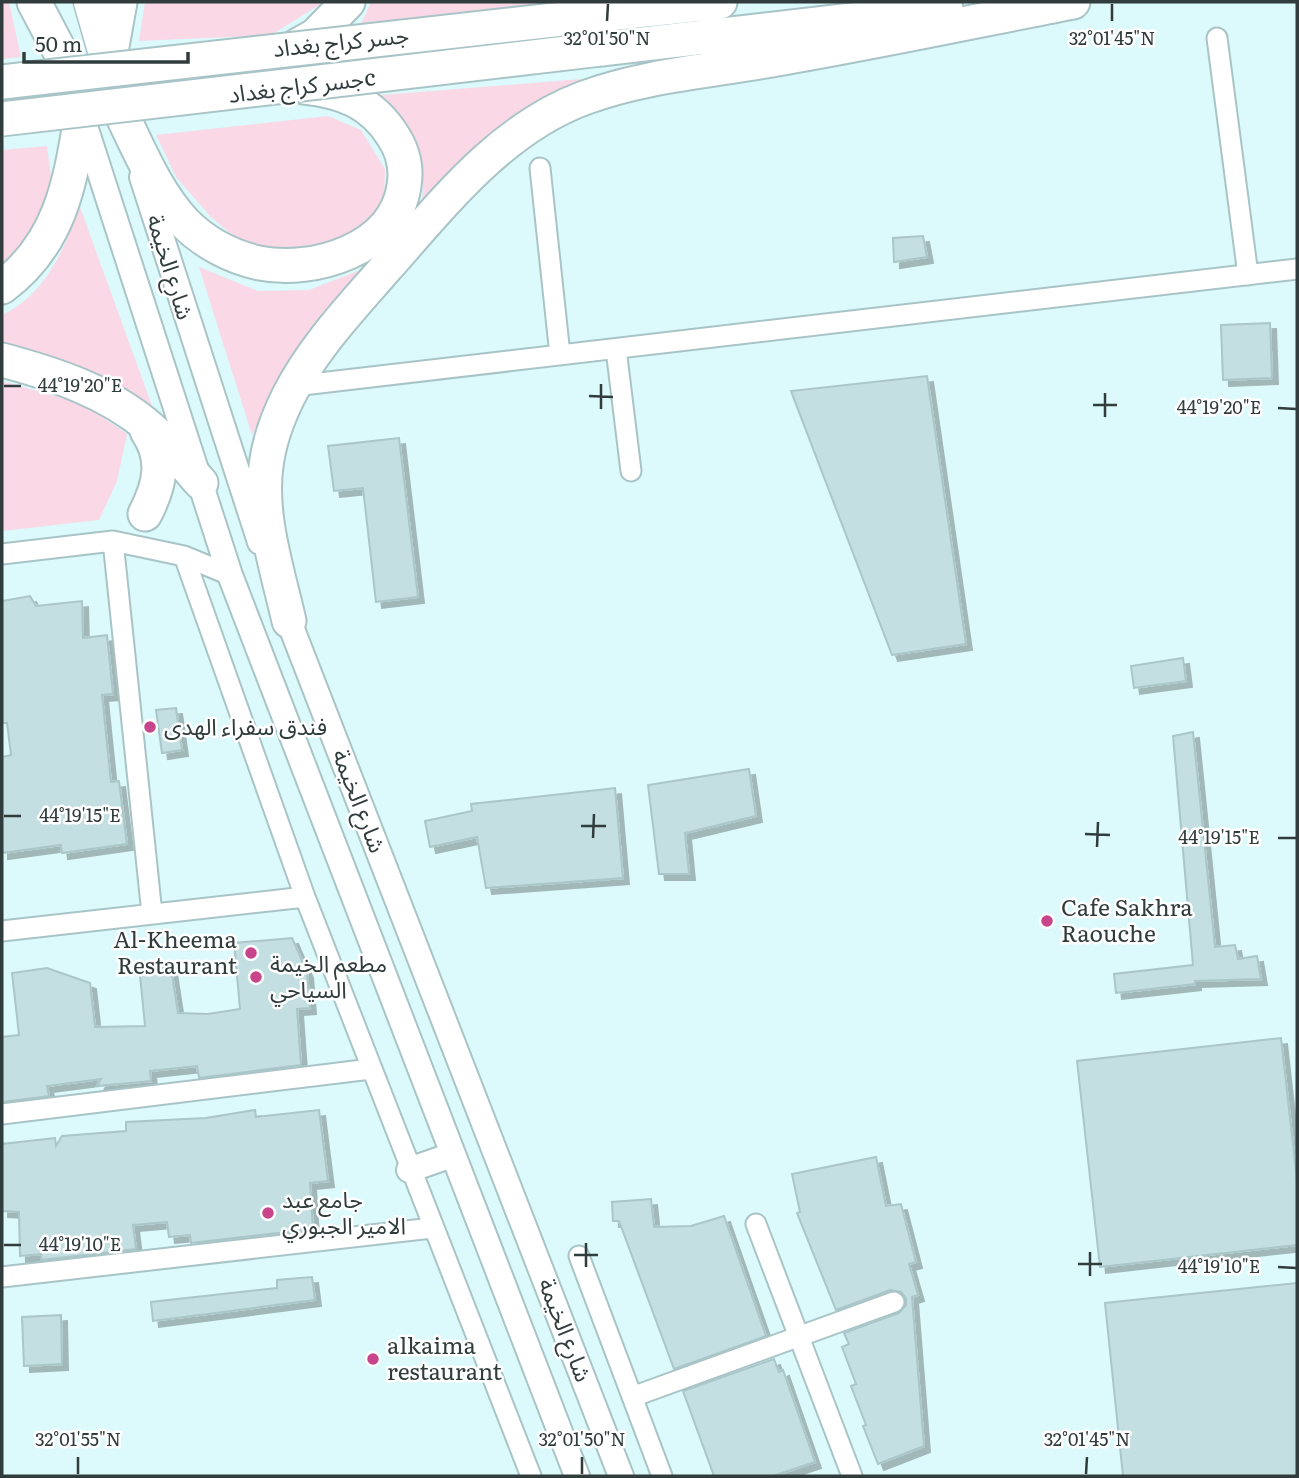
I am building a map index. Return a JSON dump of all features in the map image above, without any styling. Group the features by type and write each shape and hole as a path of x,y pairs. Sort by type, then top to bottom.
{"highway":[{"path":"34,2 66,63"},
{"path":"109,63 120,2"},
{"path":"295,47 316,35 348,2"},
{"name":"جسر كراج بغداد","path":"2,82 295,47 720,2"},
{"name":"جسر كراج بغدادc","path":"2,119 1014,2"},
{"path":"289,621 272,539 265,468 273,432 294,387 340,320 481,164 528,126 554,111 630,83 883,40 1073,2"},
{"path":"123,117 149,172 186,224 226,252 261,263 300,265 342,254 373,239 386,227 403,198 406,178 404,160 388,127 372,109 348,96 301,86"},
{"path":"2,287 37,254 59,218 69,189 81,117"},
{"path":"2,360 78,383 131,413 151,428 201,483"},
{"path":"131,413 158,449 160,462 155,495 145,514"}],"main road":[{"path":"47,2 81,117"},
{"path":"90,2 123,117"}],"street":[{"path":"1217,38 1248,275"},
{"name":"شارع الخيمة","path":"81,117 230,575 577,1476"},
{"name":"شارع الخيمة","path":"123,117 234,468 289,621 621,1476"},
{"path":"540,168 560,355"},
{"path":"294,387 1297,269"},
{"path":"616,348 631,471"},
{"path":"113,541 145,514 172,484 178,457 176,411"},
{"path":"113,541 152,914"},
{"path":"2,554 113,541 184,556 230,575"},
{"path":"184,556 304,897 531,1476"},
{"path":"2,931 304,897"},
{"path":"2,1114 371,1069"},
{"path":"409,1170 453,1155"},
{"path":"482,1231 504,1229 522,1217"},
{"path":"755,1224 852,1476"},
{"path":"2,1278 432,1228"},
{"path":"579,1256 662,1476"},
{"path":"632,1397 894,1302"},
{"path":"529,1352 547,1341 568,1337"}],"shaded area":[{"path":"2,2 9,2 21,57 2,59"},
{"path":"145,2 324,2 271,35 139,41"},
{"path":"371,2 557,2 360,26"},
{"path":"607,77 422,217 423,177 419,150 407,126 381,95"},
{"path":"328,116 361,130 385,169 384,203 359,231 315,247 276,252 240,242 210,216 176,177 156,135"},
{"path":"47,146 53,191 32,242 2,269 2,150"},
{"path":"80,207 156,417 123,388 66,365 2,348 2,315 30,296 51,270"},
{"path":"199,267 258,291 309,290 368,267 332,306 303,346 252,435"},
{"path":"2,381 83,404 127,434 117,481 99,520 2,531"}],"building":[{"path":"923,236 927,257 894,262 893,238"},
{"path":"1270,323 1272,378 1223,380 1221,325"},
{"path":"927,376 966,644 892,655 791,391"},
{"path":"399,438 418,597 376,602 363,488 334,491 328,446"},
{"path":"30,596 36,606 82,601 83,638 107,635 113,694 102,695 111,782 119,781 127,844 62,853 61,845 2,853 2,757 11,755 7,723 2,723 2,601"},
{"path":"1183,658 1186,681 1134,688 1131,666"},
{"path":"176,708 182,750 162,753 156,710"},
{"path":"1193,732 1215,947 1235,945 1238,959 1257,956 1261,979 1195,981 1195,984 1116,993 1114,974 1193,965 1173,736"},
{"path":"749,769 756,816 685,833 689,874 659,874 648,785"},
{"path":"615,788 623,878 486,888 477,837 430,847 425,821 472,811 471,804"},
{"path":"292,938 307,972 310,1008 297,1009 301,1065 199,1078 197,1066 150,1071 151,1081 97,1086 101,1079 47,1086 49,1096 2,1102 2,1037 19,1035 12,973 47,968 90,983 95,1027 145,1026 139,965 159,962 159,970 171,968 178,1013 208,1014 240,1009 234,943"},
{"path":"1281,1038 1297,1180 1297,1245 1100,1267 1077,1061"},
{"path":"255,1110 256,1117 319,1110 328,1181 310,1183 313,1229 191,1243 190,1235 169,1237 167,1222 133,1225 136,1249 41,1260 41,1254 20,1256 19,1212 2,1211 2,1144 55,1138 56,1146 62,1136 126,1131 126,1122 206,1118"},
{"path":"876,1157 886,1206 901,1204 916,1262 909,1264 918,1295 912,1297 924,1446 878,1464 851,1386 856,1384 842,1347 849,1344 844,1333 899,1313 906,1305 906,1298 901,1292 890,1290 836,1310 797,1213 800,1212 792,1174"},
{"path":"651,1199 654,1227 691,1226 724,1216 766,1336 674,1369 619,1221 613,1221 612,1202"},
{"path":"312,1277 315,1300 153,1321 151,1302 277,1288 277,1280"},
{"path":"1297,1283 1297,1476 1123,1476 1105,1303"},
{"path":"61,1315 62,1364 24,1366 22,1317"},
{"path":"774,1359 779,1372 783,1370 815,1462 773,1476 714,1476 683,1391"}],"place":[{"name":"فندق سفراء الهدى","path":"150,727"},
{"name":"Cafe Sakhra Raouche","path":"1047,921"},
{"name":"Al-Kheema Restaurant","path":"251,953"},
{"name":"مطعم الخيمة السياحي","path":"256,977"},
{"name":"جامع عبد الامير الجبوري","path":"268,1213"},
{"name":"alkaima restaurant","path":"373,1359"}]}
